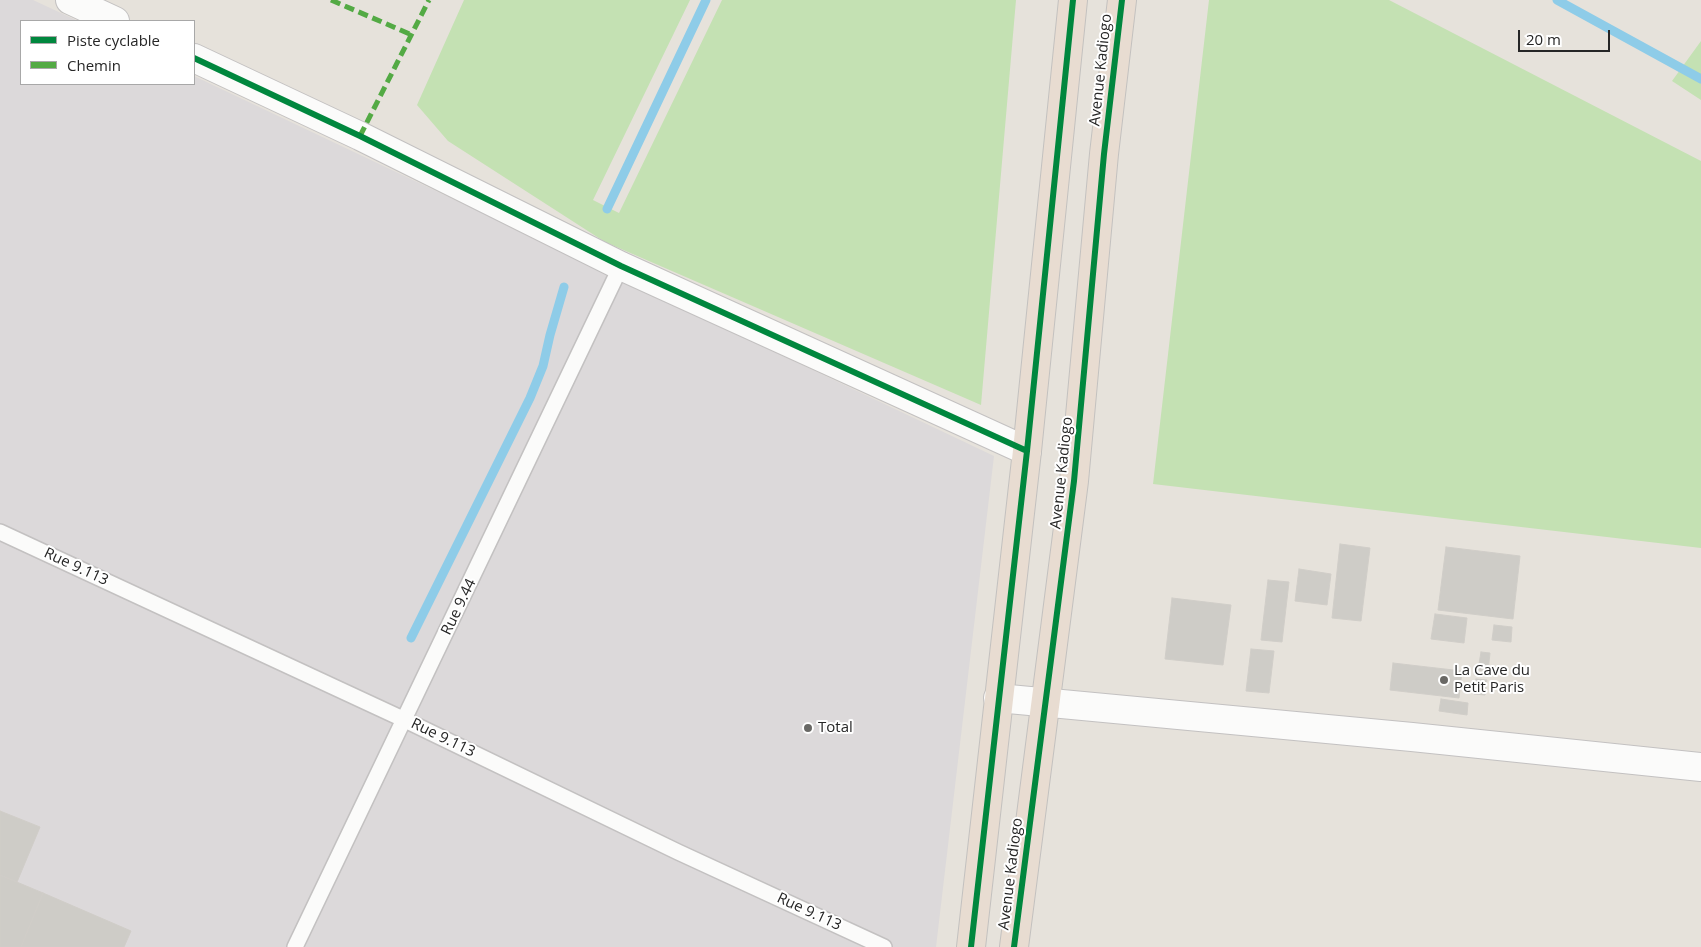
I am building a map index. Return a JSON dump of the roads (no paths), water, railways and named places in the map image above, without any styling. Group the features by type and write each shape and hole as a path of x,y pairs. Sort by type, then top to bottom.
{"highway":[{"name":"Avenue Kadiogo","path":"971,947 1027,452 1074,0"},
{"name":"Avenue Kadiogo","path":"1014,947 1074,481 1104,154 1122,0"}],"street":[{"path":"70,0 113,20"},
{"path":"195,58 369,140 622,266 1027,452"},
{"path":"998,698 1412,737 1701,767"}],"lane":[{"name":"Rue 9.44","path":"295,947 622,266"},
{"name":"Rue 9.113","path":"0,532 405,720 678,852 884,947"}],"waterway":[{"path":"607,209 706,0"},
{"path":"1557,0 1701,79"},
{"path":"411,638 530,398 543,366 564,287"}],"place":[{"name":"La Cave du Petit Paris","path":"1444,680"},
{"name":"Total","path":"808,728"}]}
